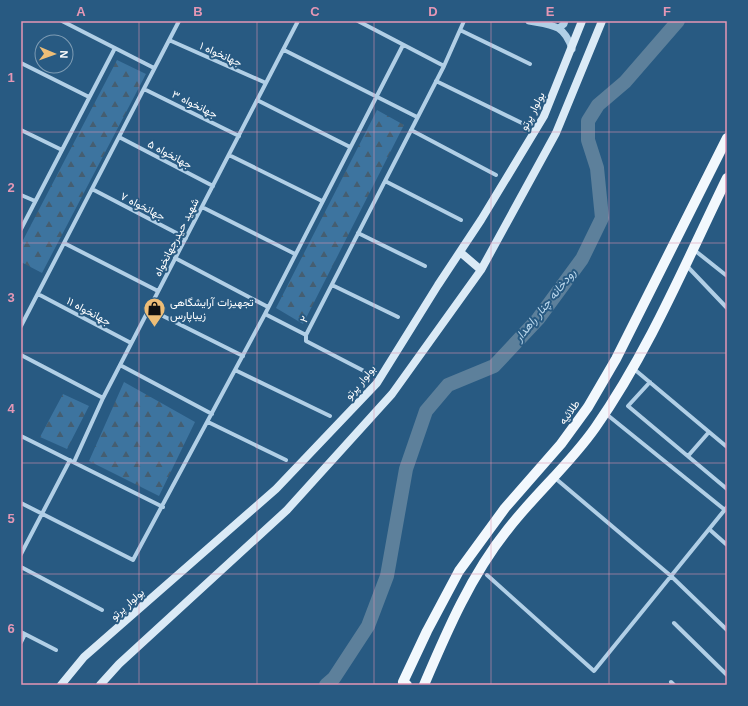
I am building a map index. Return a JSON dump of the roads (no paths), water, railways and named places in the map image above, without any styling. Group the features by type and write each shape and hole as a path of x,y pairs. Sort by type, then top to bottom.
{"main road":[{"name":"بولوار پرتو","path":"61,685 84,657 276,489 377,383 481,220 544,116 582,21"},
{"path":"100,685 119,664 292,504 392,394 481,270 556,133 602,21"},
{"name":"طلائیه","path":"405,684 427,631 459,571 505,508 561,444 588,407 616,359 727,138"},
{"path":"424,685 448,629 474,579 508,529 555,478 594,429 633,368 727,178"},
{"path":"460,252 481,270"}],"street":[{"path":"62,21 154,68"},
{"path":"21,325 179,21"},
{"name":"شهید حیدرجهانخواه","path":"74,462 103,398 298,21"},
{"path":"358,21 444,66"},
{"name":"۲","path":"265,314 306,335 444,66 464,21"},
{"path":"529,21 556,26 568,38 572,49"},
{"path":"559,28 564,24 564,21"},
{"path":"460,30 530,64"},
{"name":"جهانخواه ۱","path":"168,40 266,83"},
{"path":"21,503 133,560 163,507 265,314 403,45"},
{"path":"21,229 115,48"},
{"path":"284,50 377,96 417,118"},
{"path":"21,63 89,97"},
{"path":"436,81 528,126"},
{"name":"جهانخواه ۳","path":"144,89 239,136"},
{"path":"258,100 350,147"},
{"path":"21,130 62,150"},
{"path":"411,130 496,175"},
{"name":"جهانخواه ۵","path":"119,137 213,186"},
{"path":"229,155 322,201"},
{"path":"385,181 462,220"},
{"name":"جهانخواه ۷","path":"92,189 186,238"},
{"path":"21,195 35,201"},
{"path":"202,206 295,254"},
{"path":"358,233 425,266"},
{"path":"64,243 158,291"},
{"path":"693,248 727,276"},
{"path":"175,258 268,307"},
{"path":"685,264 727,308"},
{"path":"332,285 398,317"},
{"name":"جهانخواه ۱۱","path":"38,294 131,343"},
{"path":"149,309 242,356"},
{"path":"306,335 306,341 364,371"},
{"path":"21,355 103,398"},
{"path":"120,365 212,414"},
{"path":"633,368 727,447"},
{"path":"235,370 330,416"},
{"path":"650,382 628,406 727,489"},
{"path":"487,575 594,671 726,509 605,413"},
{"path":"208,422 286,460"},
{"path":"688,456 709,432"},
{"path":"21,436 163,507"},
{"path":"21,554 70,460"},
{"path":"555,478 671,576 727,630"},
{"path":"710,529 727,545"},
{"path":"21,567 102,610"},
{"path":"674,623 727,675"},
{"path":"21,642 23,633 56,650"}],"waterway":[{"name":"رودخانه چنار راهدار","path":"326,685 334,678 368,626 387,576 406,469 426,411 448,385 494,366 538,319 582,259 602,218 597,168 588,140 588,121 598,105 625,82 678,21"}],"place":[{"name":"تجهیزات آرایشگاهی زیباپارس","path":"155,328"}]}
